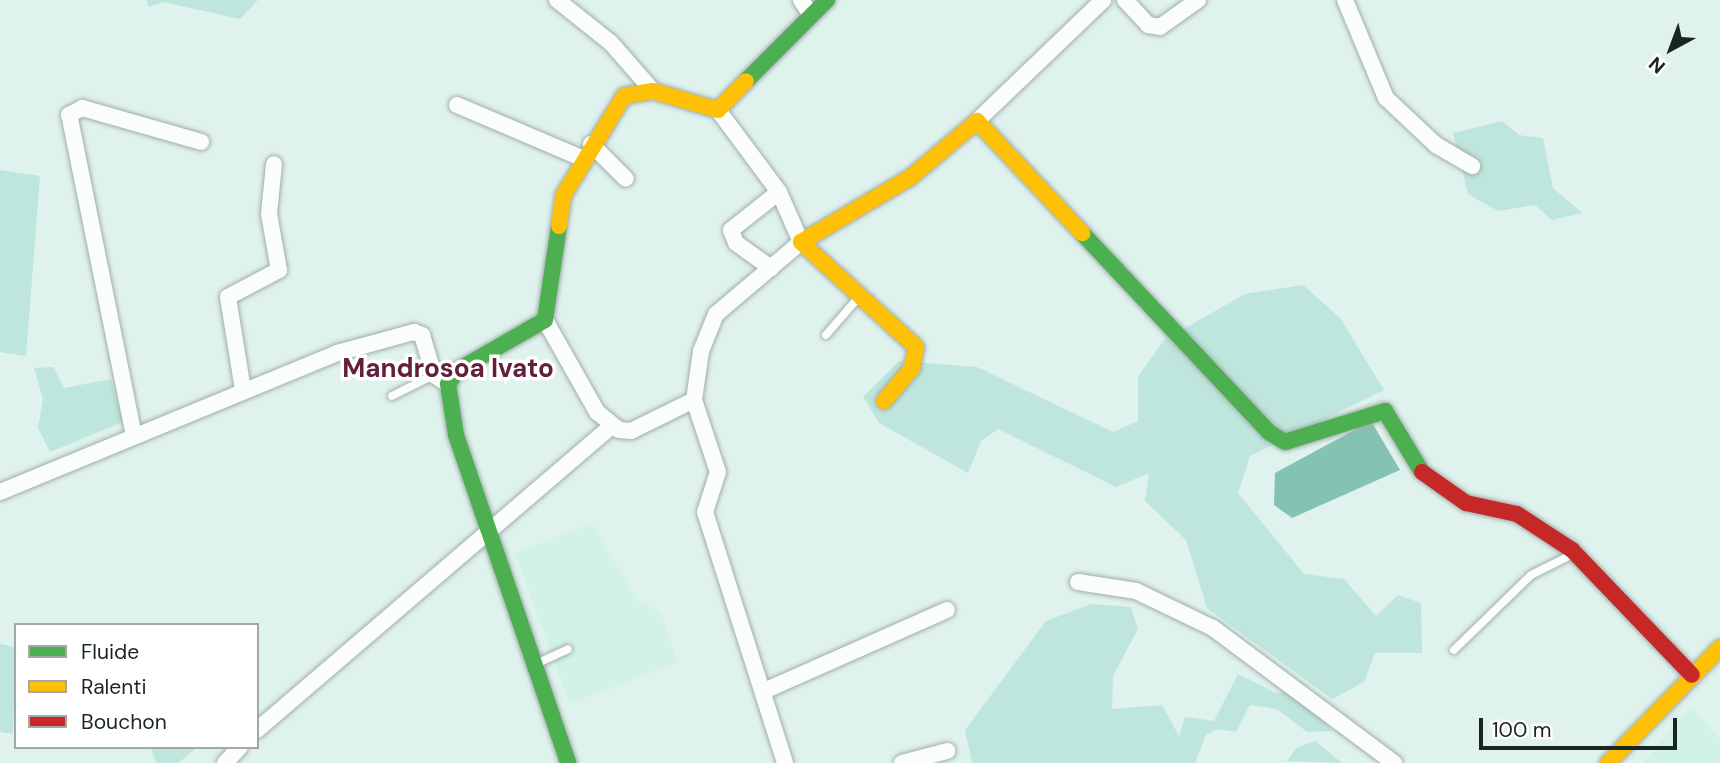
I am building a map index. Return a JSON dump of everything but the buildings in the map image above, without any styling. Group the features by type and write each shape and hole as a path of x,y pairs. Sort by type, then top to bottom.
{"street":[{"path":"557,0 611,43 653,91"},
{"path":"801,0 811,15"},
{"path":"718,110 827,0"},
{"path":"785,763 705,512 718,472 694,400 701,351 716,314 801,242 911,177 977,121 1103,0"},
{"path":"1125,0 1148,25 1160,27 1198,0"},
{"path":"1345,0 1386,98 1436,145 1472,166"},
{"path":"694,400 631,431 612,426 597,412 545,320 554,235 581,158 624,96 653,91 718,110 779,192 801,242 916,347 912,368 884,401"},
{"path":"457,105 581,158"},
{"path":"134,436 69,115 82,108 201,142"},
{"path":"977,121 1270,433 1285,442 1385,411 1403,447 1442,490 1466,503 1517,514 1576,553 1692,675"},
{"path":"590,144 626,179"},
{"path":"243,390 228,297 279,270 269,214 274,164"},
{"path":"771,268 736,243 730,230 779,192"},
{"path":"441,380 545,320"},
{"path":"0,492 337,353 414,332 422,335 441,380 456,435 568,763"},
{"path":"259,728 612,426"},
{"path":"1078,582 1136,591 1213,628 1394,763"},
{"path":"764,691 947,610"},
{"path":"1608,763 1720,648"},
{"path":"225,763 238,749"},
{"path":"902,763 947,751"}],"lane":[{"path":"826,335 860,296"},
{"path":"391,396 441,380"},
{"path":"1454,650 1531,575 1576,553"},
{"path":"536,664 568,649"}],"shaded area":[{"path":"146,0 258,0 240,19 163,2 149,7"},
{"path":"1502,121 1519,135 1543,138 1553,188 1582,213 1552,220 1535,205 1498,211 1468,194 1453,133"},
{"path":"0,170 40,176 26,356 0,352"},
{"path":"1303,285 1340,318 1384,390 1250,456 1238,493 1304,574 1344,579 1376,616 1398,595 1421,603 1422,653 1375,653 1364,682 1332,699 1207,608 1186,540 1145,501 1149,473 1116,487 998,429 981,441 968,473 879,423 863,397 899,361 977,367 1113,432 1138,421 1138,377 1164,340 1245,294"},
{"path":"53,367 64,388 111,379 123,422 50,452 38,428 43,399 34,368"},
{"path":"1371,421 1400,470 1292,518 1274,505 1275,473"},
{"path":"592,523 638,601 660,611 678,662 570,704 515,553"},
{"path":"1091,604 1131,607 1138,629 1113,676 1112,709 1162,705 1179,736 1185,717 1214,721 1238,674 1276,693 1297,691 1332,731 1307,732 1277,709 1250,705 1236,732 1217,729 1206,735 1195,763 972,763 965,730 1046,621"},
{"path":"0,644 14,647 14,705 13,734 0,732"},
{"path":"1691,706 1720,740 1720,763 1643,763"},
{"path":"1315,741 1342,763 1287,761 1296,748"},
{"path":"151,749 196,749 178,763 157,763"}],"traffic: fast":[{"path":"746,81 827,0"},
{"path":"559,226 545,320 458,370 448,384 456,435 568,763"},
{"path":"1082,233 1270,433 1285,442 1385,411 1422,472"}],"traffic: slow":[{"path":"559,226 563,196 624,96 653,91 718,110 746,81"},
{"path":"884,401 912,368 916,347 801,242 911,177 977,121 1082,233"},
{"path":"1608,763 1720,648"}],"traffic: jam":[{"path":"1422,472 1466,503 1517,514 1572,550 1692,675"}],"district":[{"name":"Mandrosoa Ivato","path":"448,369"}]}
